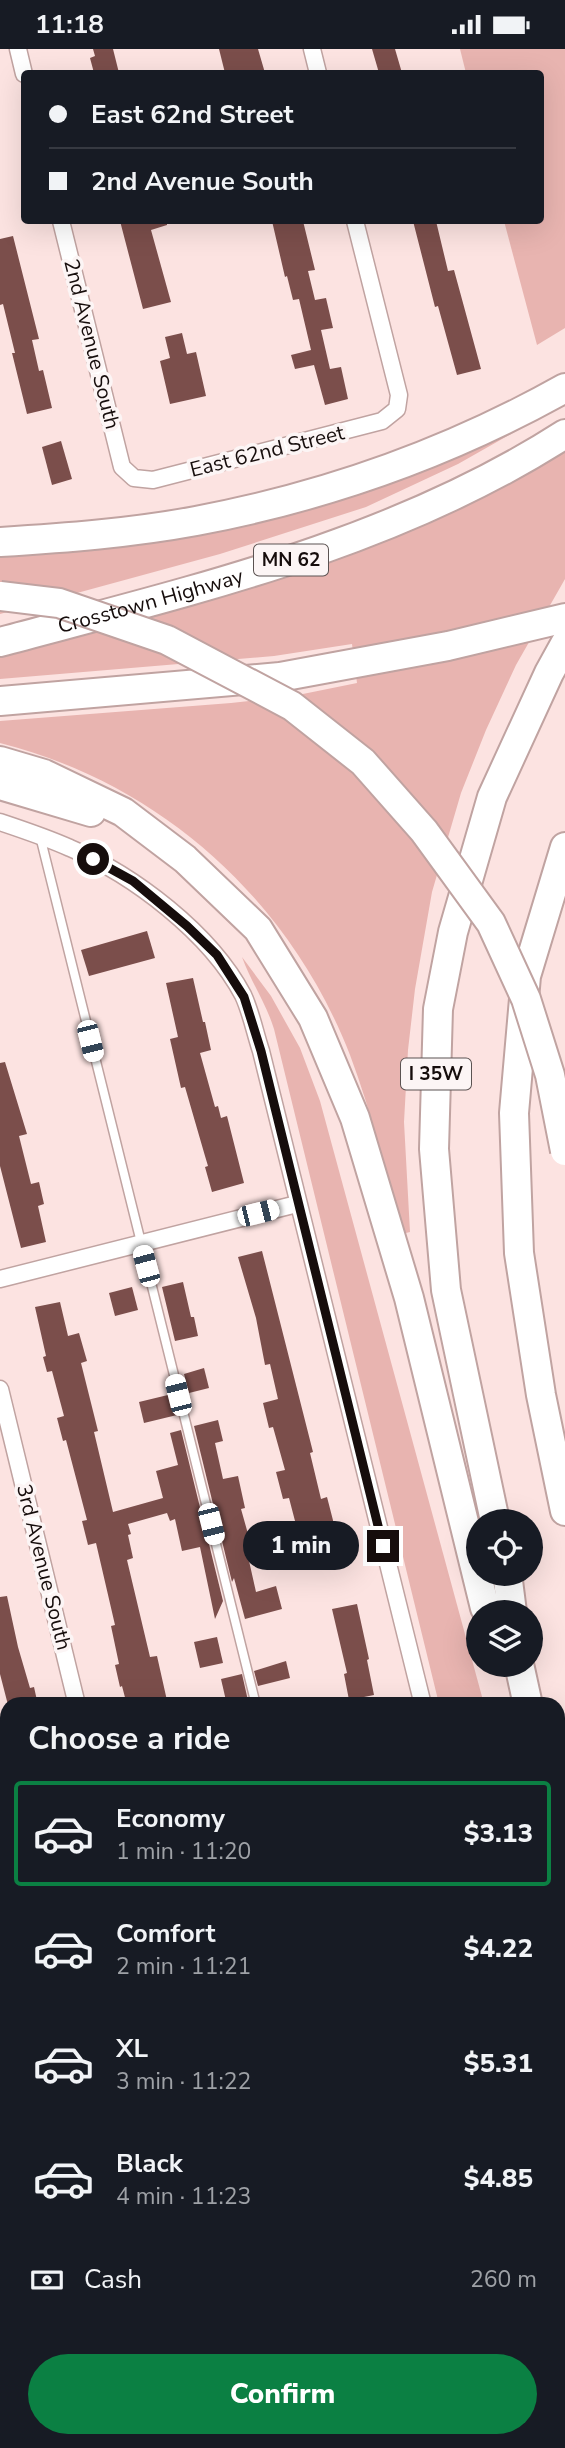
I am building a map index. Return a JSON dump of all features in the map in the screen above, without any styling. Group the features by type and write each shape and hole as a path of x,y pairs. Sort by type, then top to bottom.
{"highway":[{"path":"0,542 124,532 197,521 283,501 413,460 465,438 565,388"},
{"name":"Crosstown Highway","path":"0,642 244,576 317,552 384,527 459,493 565,434"},
{"path":"0,596 59,603 167,640 292,706 363,762 424,831 491,923 526,999 550,1075 565,1151"},
{"path":"0,701 280,677 448,646 565,618"},
{"name":"I 35W","path":"492,1509 446,1290 434,1149 438,1009 453,932 492,797 565,644"},
{"path":"0,761 44,774 123,812 185,859 258,929 313,1018 355,1118 409,1298 483,1600"},
{"path":"0,785 91,812 185,859"},
{"path":"565,847 526,976 514,1113 519,1253 541,1395 565,1511"},
{"path":"522,1677 527,1697"}],"street":[{"path":"18,49 23,70"},
{"path":"312,49 317,70"},
{"name":"2nd Avenue South","path":"62,224 122,467"},
{"name":"East 62nd Street","path":"122,467 134,478 153,480 382,421 397,409 399,395 356,224"},
{"path":"0,822 72,848 133,881 217,955 244,997 261,1051 421,1697"},
{"path":"0,1279 297,1204"},
{"name":"3rd Avenue South","path":"0,1389 75,1697"}],"lane":[{"path":"40,836 254,1697"}],"shaded area":[{"path":"460,49 565,49 565,328 537,345 505,224 544,224 544,70 465,70"},
{"path":"524,419 527,425 458,464 366,507 220,554 0,614 0,551 107,543"},
{"path":"565,446 565,579 516,665 486,730 461,793 432,892 415,989 408,1050 404,1122 410,1232 402,1234 372,1121 350,1055 324,999 293,947 256,899 213,857 166,819 115,787 59,762 0,743 0,721 231,703 293,696 357,683 352,644 274,656 0,679 0,657 68,637"},
{"path":"242,957 271,996 300,1048 320,1101 466,1638 466,1677 477,1677 482,1697 437,1697 274,1029"}],"building":[{"path":"93,49 113,49 118,70 93,70 90,58 95,56"},
{"path":"219,49 258,49 264,70 224,70"},
{"path":"372,49 395,49 401,70 378,70"},
{"path":"121,224 167,224 151,230 171,302 143,309"},
{"path":"273,224 304,224 315,270 308,271 315,300 326,298 333,328 321,330 330,369 341,367 348,399 325,405 314,365 295,369 291,355 311,350 299,299 293,300 287,276 285,277"},
{"path":"414,224 437,224 448,271 454,270 481,369 457,375 438,306 435,307"},
{"path":"13,236 39,339 32,340 39,371 43,370 52,408 27,414 3,304 0,305 0,239"},
{"path":"182,333 187,354 196,352 206,396 170,404 160,361 170,358 165,337"},
{"path":"61,441 72,479 52,485 42,447"},
{"path":"147,931 155,958 89,976 81,950"},
{"path":"193,978 211,1050 200,1053 215,1107 218,1106 221,1118 227,1116 244,1183 212,1192 205,1167 208,1166 185,1087 181,1088 170,1039 178,1037 166,983"},
{"path":"5,1062 27,1134 19,1136 31,1184 39,1182 44,1204 38,1206 46,1242 21,1248 0,1166 0,1063"},
{"path":"262,1251 313,1452 310,1453 321,1499 327,1497 343,1559 304,1567 289,1498 283,1499 276,1472 285,1470 263,1403 278,1399 270,1364 265,1365 256,1318 238,1257"},
{"path":"183,1282 198,1336 175,1341 162,1287"},
{"path":"132,1287 138,1310 115,1316 109,1293"},
{"path":"60,1302 68,1336 79,1333 87,1361 81,1363 98,1431 94,1432 113,1512 163,1498 156,1471 178,1465 170,1433 181,1430 223,1601 215,1619 200,1547 182,1551 175,1519 170,1521 167,1513 128,1524 133,1558 127,1560 150,1657 157,1656 166,1697 125,1697 122,1686 120,1687 115,1665 119,1664 111,1626 115,1625 96,1543 88,1545 82,1521 87,1520 66,1440 63,1441 57,1418 64,1416 52,1371 47,1372 43,1357 46,1356 35,1307"},
{"path":"204,1368 209,1388 189,1393 184,1374"},
{"path":"172,1394 177,1415 144,1423 139,1402"},
{"path":"218,1420 223,1441 215,1443 223,1479 238,1476 245,1508 241,1509 250,1541 245,1543 256,1592 276,1586 282,1609 245,1619 234,1578 232,1582 194,1426"},
{"path":"7,1596 18,1647 30,1688 34,1687 36,1697 6,1697 0,1674 0,1597"},
{"path":"357,1604 374,1695 348,1697 344,1674 347,1673 332,1609"},
{"path":"217,1637 223,1663 200,1668 194,1642"},
{"path":"286,1661 290,1678 258,1686 254,1671"},
{"path":"242,1674 247,1697 225,1697 221,1679"}],"route":[{"path":"93,859 133,881 187,926 217,955 244,997 261,1051 383,1546"}]}
